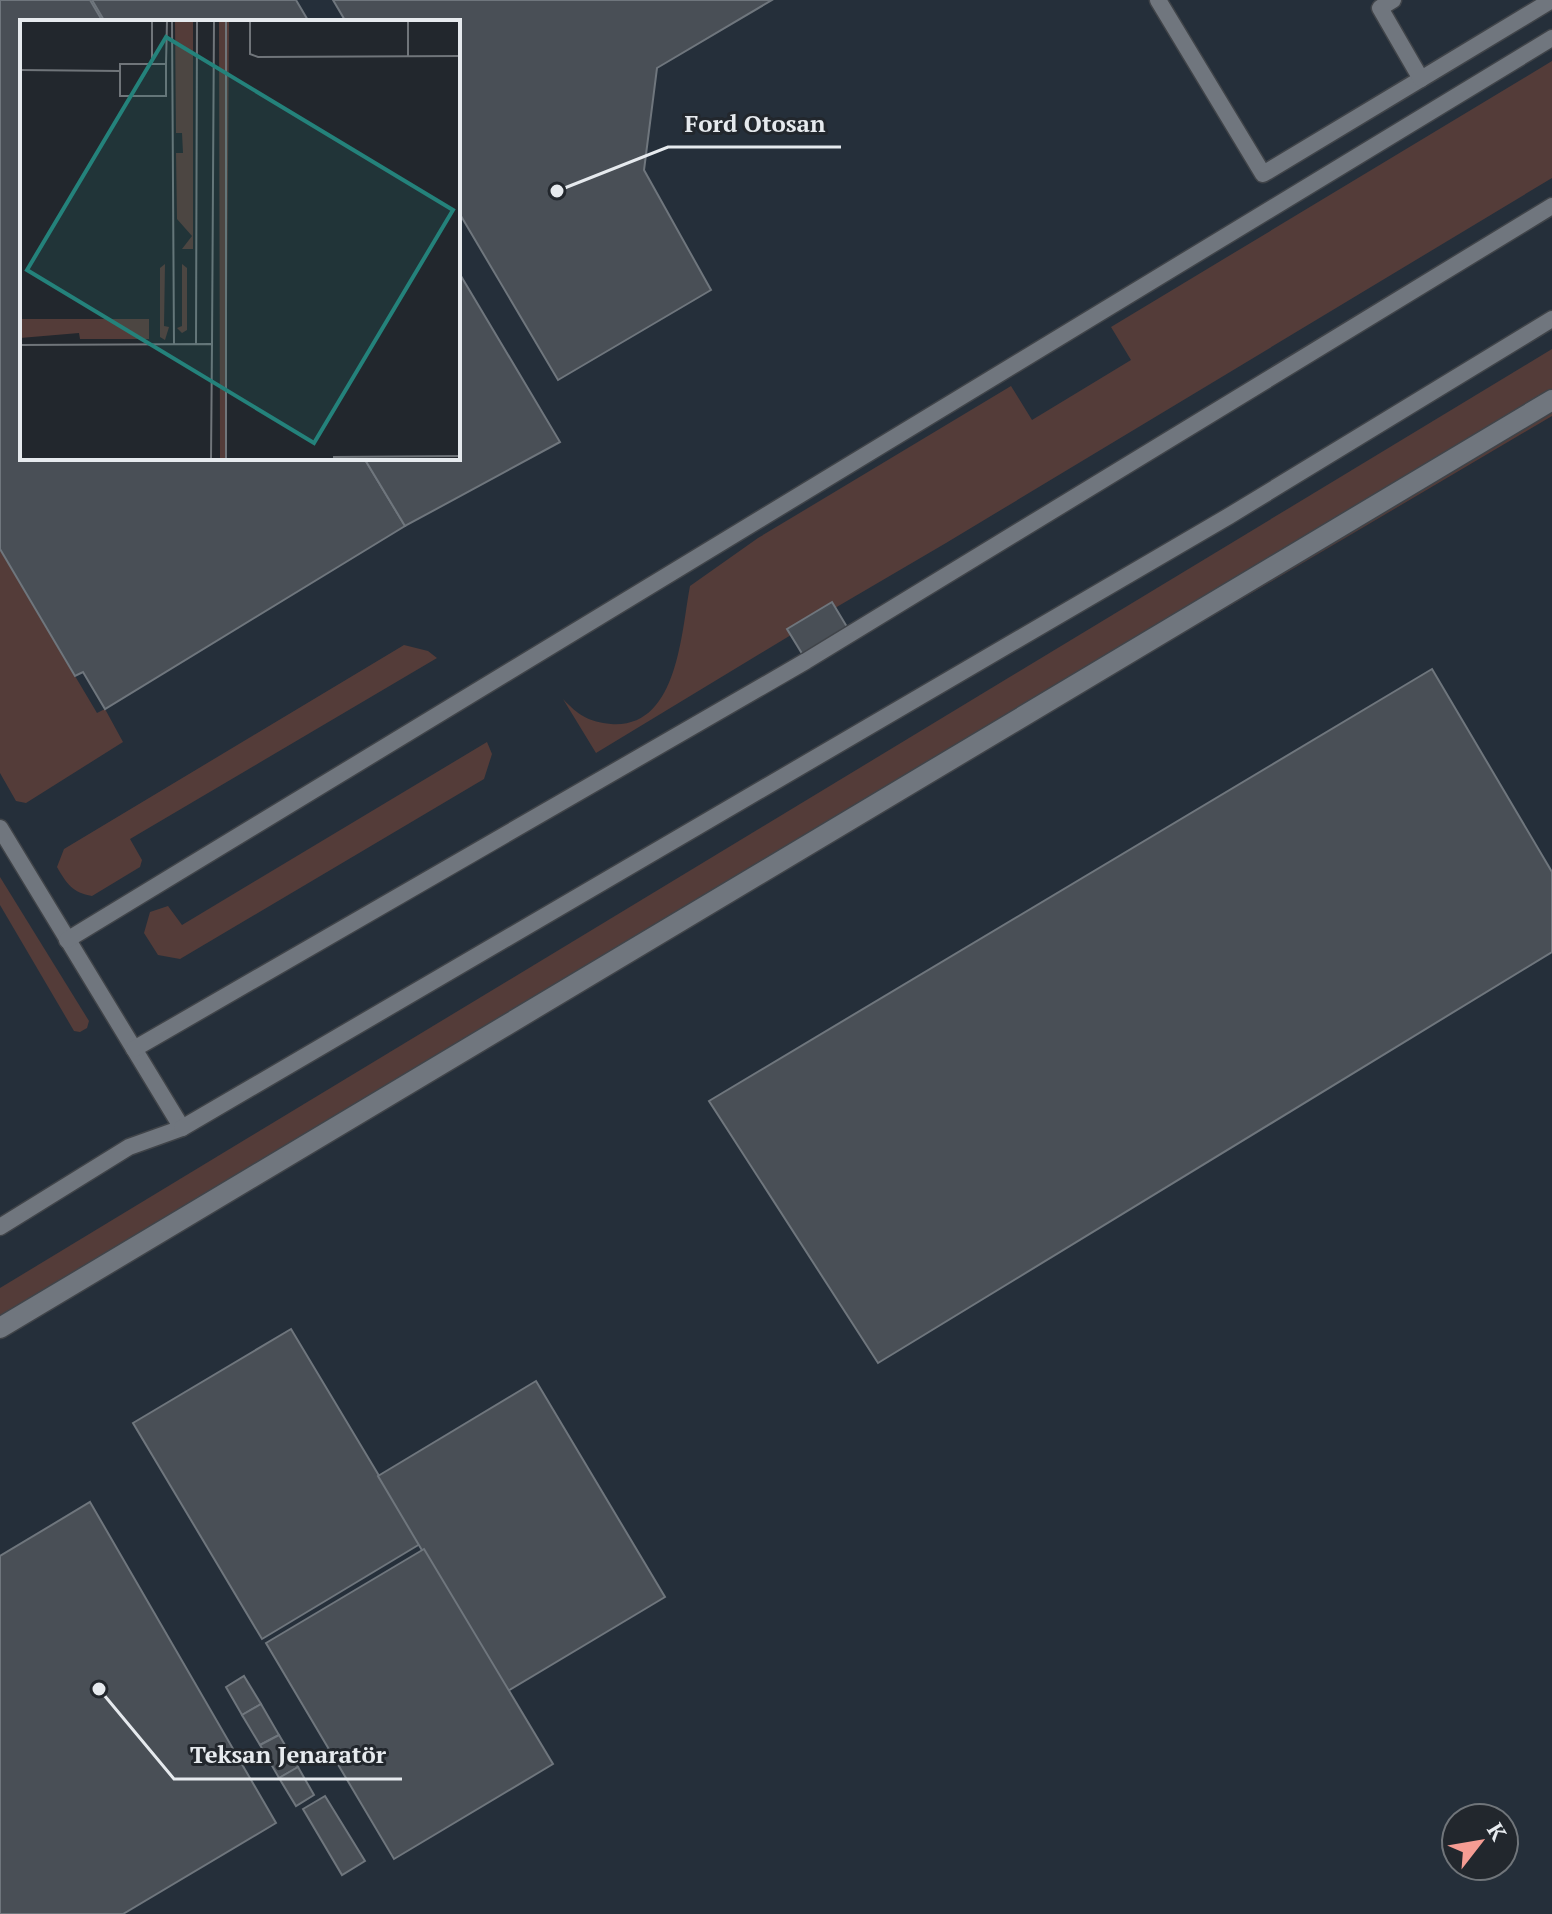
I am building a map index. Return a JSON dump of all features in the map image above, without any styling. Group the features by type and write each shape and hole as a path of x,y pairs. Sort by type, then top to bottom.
{"street":[{"path":"0,1328 1552,400"}],"lane":[{"path":"1158,0 1263,174 1552,0"},
{"path":"1382,3 1421,79"},
{"path":"67,940 1552,38"},
{"path":"134,1049 806,661 1552,206"},
{"path":"0,1227 129,1147 182,1128 1229,516 1552,319"},
{"path":"0,828 182,1128"}],"shaded area":[{"path":"0,0 1552,0 1552,1914 0,1914"},
{"path":"1552,61 1552,178 946,543 835,608 787,629 791,635 596,753 563,699 584,717 603,723 633,721 650,711 663,695 672,674 679,652 690,586 758,538 1011,386 1032,420 1131,360 1111,327"},
{"path":"1552,349 1552,416 0,1331 0,1288"},
{"path":"0,550 97,713 105,709 123,742 26,803 16,801 0,773"},
{"path":"404,645 428,651 437,658 130,839 142,860 140,867 92,896 75,890 64,878 57,867 64,849"},
{"path":"487,742 492,754 484,779 180,959 158,955 144,933 150,912 168,906 182,925"},
{"path":"0,877 89,1021 87,1028 80,1032 74,1031 0,905"}],"building":[{"path":"0,0 90,0 102,20 20,20 20,460 365,460 405,526 105,709 83,672 75,676 0,549"},
{"path":"92,0 296,0 308,20 104,20"},
{"path":"333,0 772,0 657,68 644,170 711,290 558,380 460,214 460,20 345,20"},
{"path":"460,274 560,442 405,526 365,460 460,460"},
{"path":"832,602 850,632 806,660 787,629"},
{"path":"1432,669 1552,872 1552,952 878,1363 709,1101"},
{"path":"291,1329 420,1544 262,1639 133,1423"},
{"path":"536,1381 665,1597 506,1692 378,1476"},
{"path":"90,1502 276,1823 123,1914 0,1914 0,1556"},
{"path":"424,1549 553,1764 394,1859 266,1643"},
{"path":"244,1676 261,1704 242,1715 226,1687"},
{"path":"261,1704 279,1735 260,1745 242,1715"},
{"path":"279,1735 298,1767 279,1778 260,1745"},
{"path":"298,1767 314,1795 296,1806 279,1778"},
{"path":"325,1796 365,1861 342,1875 303,1809"}],"place":[{"name":"Ford Otosan","path":"557,191"},
{"name":"Teksan Jenaratör","path":"99,1689"}]}
